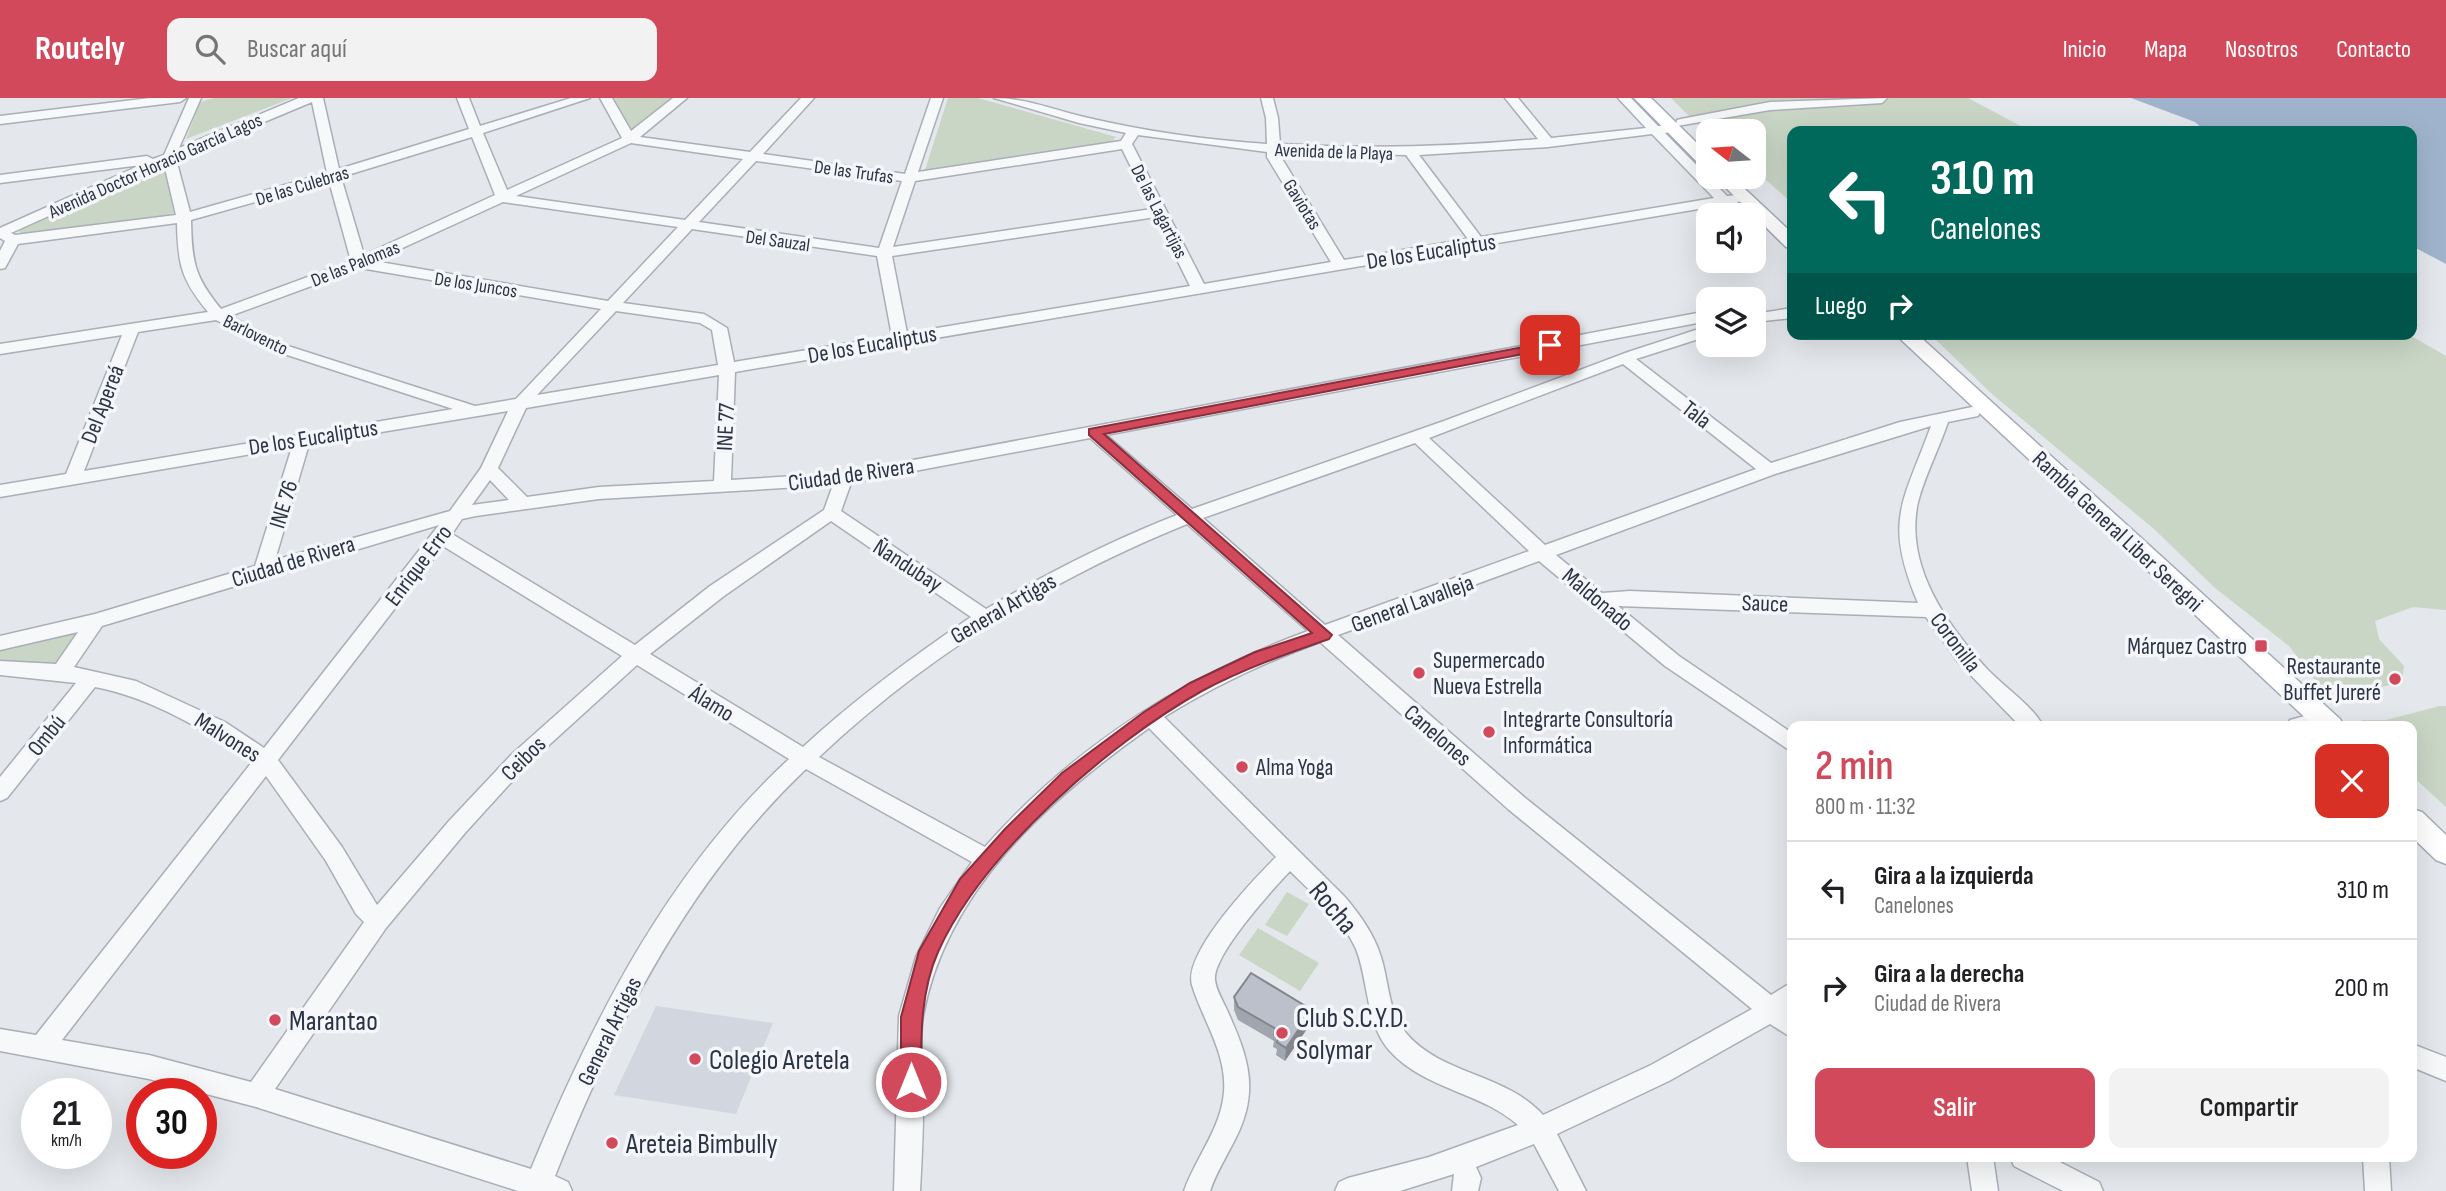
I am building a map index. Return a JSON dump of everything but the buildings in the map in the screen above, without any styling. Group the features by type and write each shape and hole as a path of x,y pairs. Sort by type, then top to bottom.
{"main road":[{"path":"1643,98 1696,152"},
{"path":"1656,98 1669,127 1696,142"},
{"path":"1736,189 1787,233"},
{"path":"1748,189 1787,233"},
{"name":"Rambla General Liber Seregni","path":"1895,340 2311,721"},
{"name":"Rambla General Liber Seregni","path":"1911,340 2311,721"},
{"path":"2417,805 2446,832"},
{"path":"2417,825 2446,852"}],"street":[{"path":"0,120 180,98"},
{"path":"0,179 169,157 195,98"},
{"name":"Avenida Doctor Horacio García Lagos","path":"5,235 169,157 310,98"},
{"path":"317,98 334,175 359,263"},
{"path":"463,98 503,198"},
{"name":"De las Culebras","path":"5,235 184,218 240,204 584,98"},
{"path":"606,98 629,139"},
{"name":"De las Palomas","path":"0,349 218,315 359,263 629,139 681,98"},
{"name":"Enrique Erro","path":"42,1047 441,536 489,470 519,405 808,98"},
{"path":"900,339 884,253 937,98"},
{"name":"Avenida de la Playa","path":"1000,98 1029,102 1129,138 1272,148 1410,153 1548,143 1669,127 1770,106 1882,99"},
{"name":"Gaviotas","path":"1267,98 1272,118 1274,157 1341,266"},
{"path":"1511,98 1548,143"},
{"path":"1624,98 1669,127 1727,203"},
{"name":"De las Trufas","path":"629,139 908,178 1129,138"},
{"name":"De las Lagartijas","path":"1129,138 1160,212 1199,289"},
{"path":"1410,153 1478,243"},
{"name":"Barlovento","path":"169,157 184,218 185,258 196,288 218,315 283,349 478,412"},
{"name":"De los Eucaliptus","path":"0,491 1744,197"},
{"name":"Del Sauzal","path":"503,198 884,253 1160,212"},
{"path":"1766,224 1787,234"},
{"path":"0,265 5,235"},
{"name":"De los Juncos","path":"359,263 610,306 704,319 719,328 727,369"},
{"path":"1766,316 1787,314"},
{"name":"Ciudad de Rivera","path":"0,643 95,621 456,515 521,501 599,493 844,479 1696,318"},
{"name":"Del Apereá","path":"73,478 131,330"},
{"name":"General Artigas","path":"544,1189 634,975 684,899 738,826 802,757 943,643 984,617 1124,544 1189,517 1418,436 1625,358 1696,335"},
{"name":"Tala","path":"1625,358 1769,470"},
{"name":"INE 77","path":"722,485 727,369"},
{"name":"General Lavalleja","path":"907,1191 911,1017 929,951 967,885 989,860 1068,778 1150,716 1196,687 1261,656 1769,470 1906,426 1972,412"},
{"name":"Coronilla","path":"1941,420 1908,510 1910,553 1930,610 1983,678 2028,721"},
{"name":"Canelones","path":"1093,432 1516,803 1787,1023"},
{"name":"Maldonado","path":"1418,436 1543,554 1672,661 1787,741"},
{"name":"INE 76","path":"263,570 303,438"},
{"path":"489,470 521,501"},
{"path":"831,513 844,479"},
{"name":"Ñandubay","path":"831,513 984,617"},
{"name":"Ceibos","path":"256,1095 378,921 457,827 519,760 634,656 718,591 831,513"},
{"name":"Álamo","path":"441,536 802,757 989,860"},
{"name":"Sauce","path":"1600,600 1630,598 1930,610"},
{"path":"61,672 95,621"},
{"name":"Malvones","path":"0,668 61,672 129,686 218,728 267,761 334,854 364,907 378,921"},
{"name":"Ombú","path":"0,792 91,678"},
{"name":"Rocha","path":"1150,716 1337,904 1352,923 1366,948 1387,1027 1396,1041 1424,1063 1513,1105 1540,1130 1573,1191"},
{"path":"1197,1191 1228,1130 1238,1096 1236,1063 1203,982 1203,973 1207,961 1289,858"},
{"path":"1348,1191 1461,1161 1582,1113 1727,1038 1771,1011 1787,997"},
{"path":"0,1041 149,1067 256,1095 391,1136 544,1189"},
{"path":"2417,1058 2446,1069"},
{"path":"1461,1161 1468,1178 1465,1191"},
{"path":"1980,1162 1985,1191"},
{"path":"2033,1162 2090,1191"},
{"path":"2375,1162 2378,1191"}],"shaded area":[{"name":"Colegio Aretela","path":"656,1006 773,1023 736,1114 614,1095"}],"green space":[{"path":"214,98 292,98 186,139 200,102"},
{"path":"614,98 674,98 630,129"},
{"path":"948,98 978,98 1116,137 1111,142 925,170"},
{"path":"1671,98 1968,98 2021,126 1787,126 1787,199 1766,180 1766,119 1696,119 1696,123"},
{"path":"159,167 164,168 174,213 33,234 22,234 18,230"},
{"path":"2417,339 2446,356 2446,610 2413,607 2375,621 2379,639 2404,666 2402,682 2341,697 2321,688 2289,646 2215,588 2154,529 1993,395 1936,340"},
{"path":"78,631 80,635 57,664 0,662 0,649"},
{"path":"2446,706 2446,807 2417,781 2417,721 2361,721 2386,720"},
{"path":"1287,892 1309,904 1287,936 1265,925"},
{"path":"1258,928 1319,963 1300,991 1239,955"}],"water":[{"path":"2131,98 2446,98 2446,264 2417,249 2417,126 2199,126"}],"place":[{"name":"Márquez Castro","path":"2261,646"},
{"name":"Supermercado Nueva Estrella","path":"1419,673"},
{"name":"Restaurante Buffet Jureré","path":"2395,679"},
{"name":"Integrarte Consultoría Informática","path":"1489,732"},
{"name":"Alma Yoga","path":"1242,767"},
{"name":"Marantao","path":"275,1020"},
{"name":"Club S.C.Y.D. Solymar","path":"1282,1033"},
{"name":"Colegio Aretela","path":"695,1059"},
{"name":"Areteia Bimbully","path":"612,1143"}],"route":[{"path":"911,1082 911,1017 929,951 967,885 1011,834 1068,778 1150,716 1196,687 1261,656 1324,635 1093,432 1550,345"}]}
